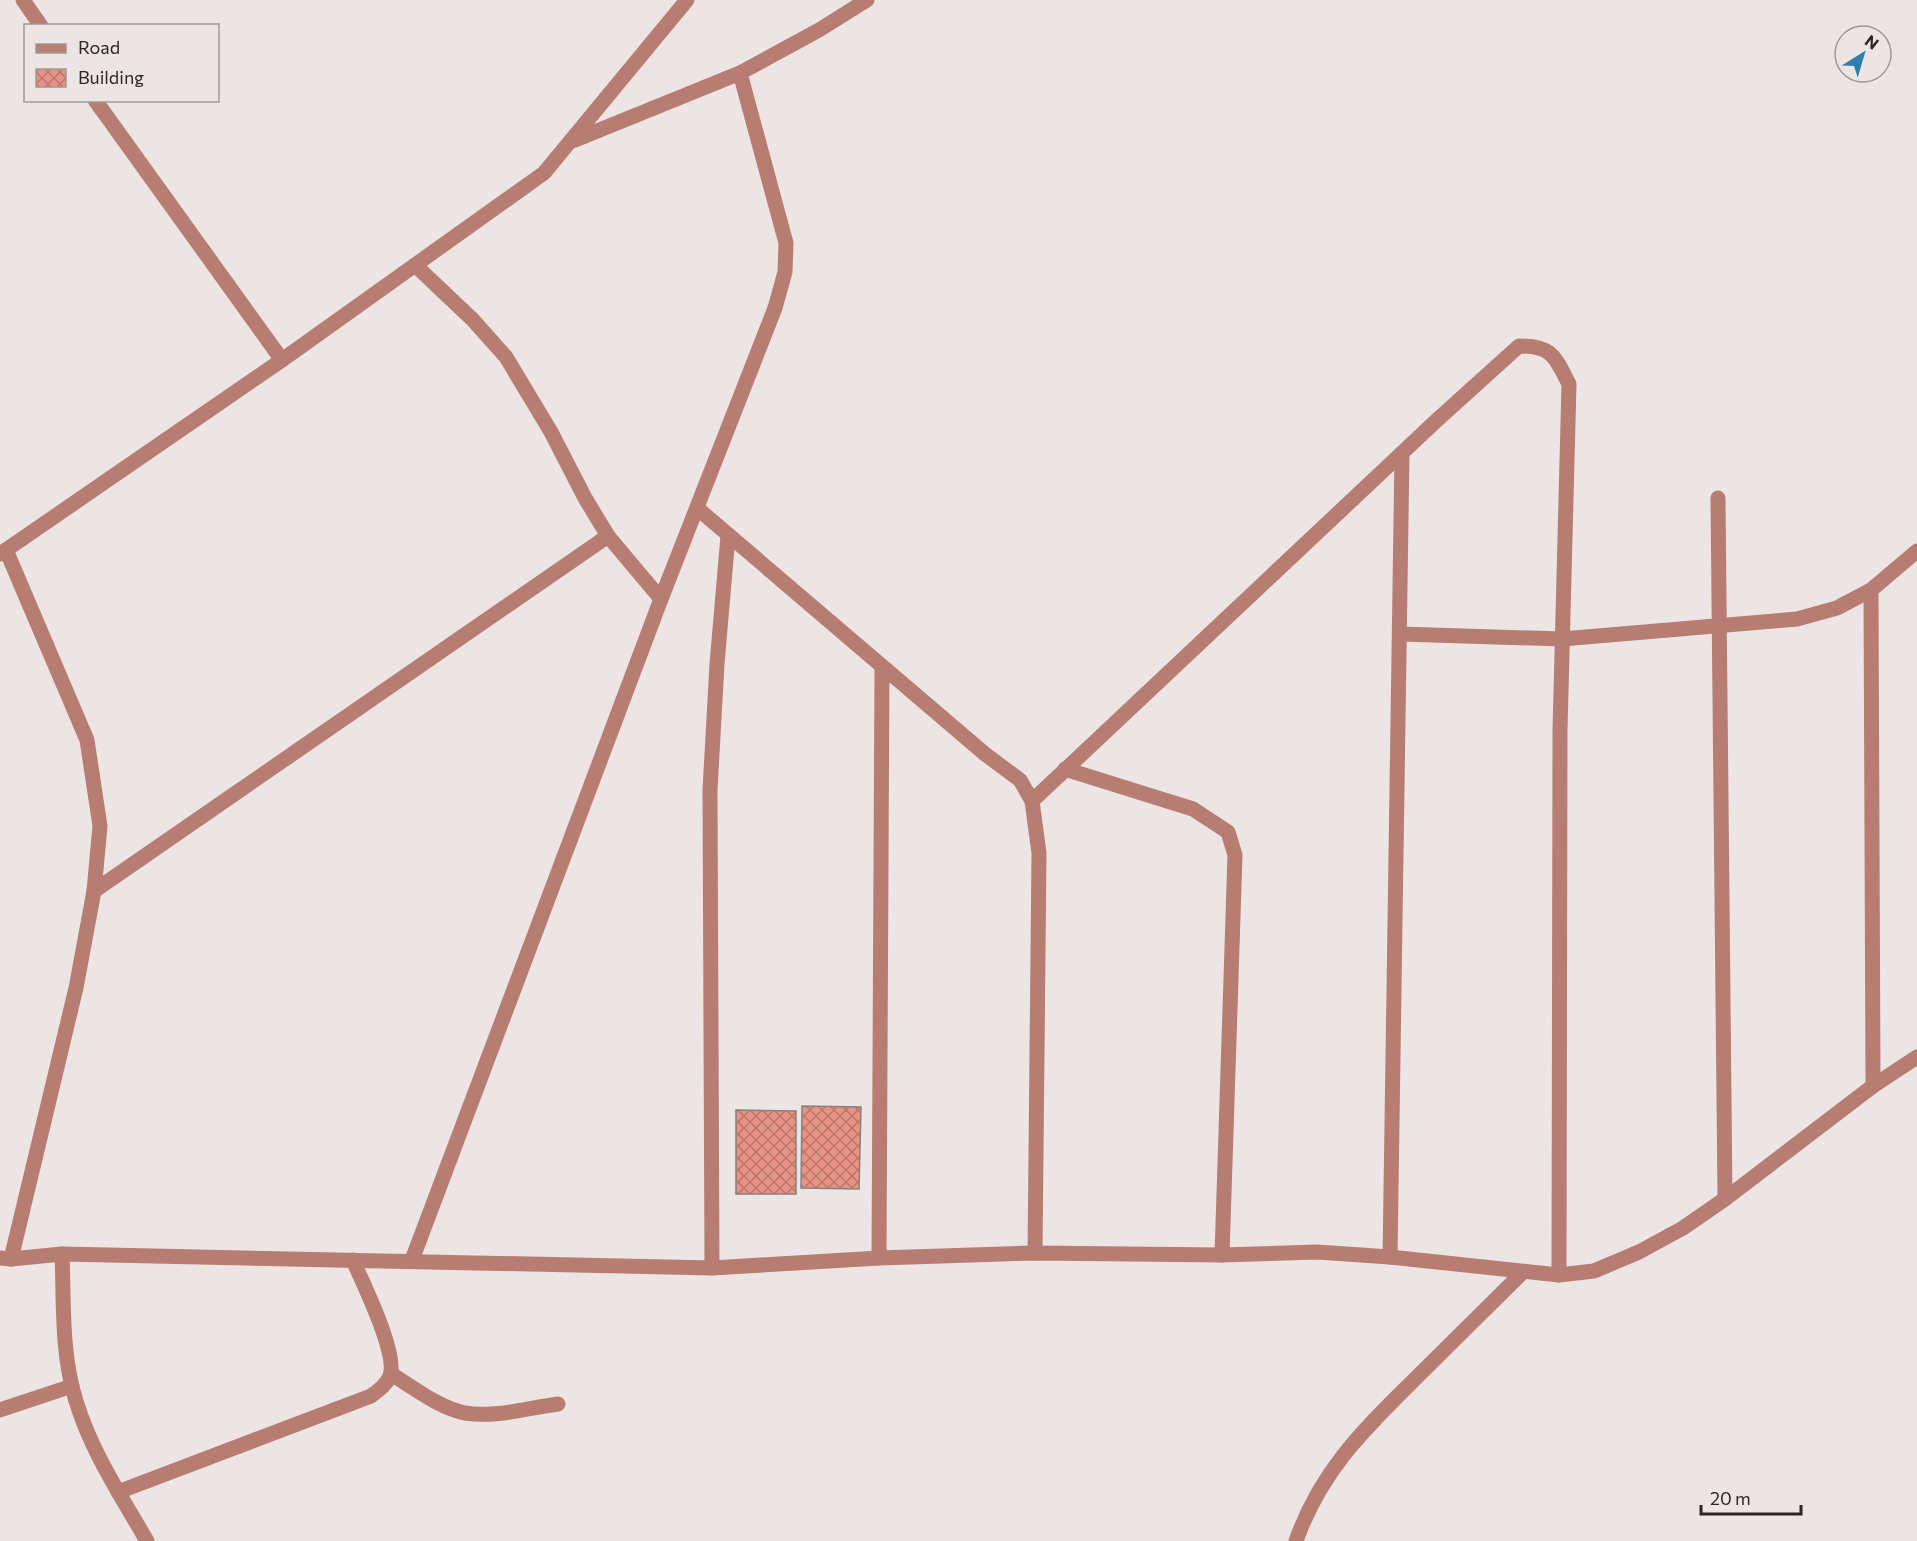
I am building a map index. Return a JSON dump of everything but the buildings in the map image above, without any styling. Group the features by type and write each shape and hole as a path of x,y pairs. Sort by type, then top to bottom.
{"street":[{"path":"23,0 40,24"},
{"path":"687,0 544,173 282,360 3,552 87,740 100,826 94,891 76,988 6,1258 62,1254 712,1268 879,1258 1035,1253 1222,1255 1317,1252 1390,1257 1559,1275 1594,1270 1639,1252 1683,1227 1725,1199 1873,1086 1917,1057"},
{"path":"572,141 740,73 819,30 867,0"},
{"path":"412,1260 661,599 775,308 785,272 786,243 740,73"},
{"path":"96,102 282,360"},
{"path":"415,265 473,320 506,357 551,432 608,536 661,599"},
{"path":"1032,801 1519,346 1535,346 1555,355 1569,384 1560,742 1559,1275"},
{"path":"1390,1257 1402,453"},
{"path":"1718,498 1725,1199"},
{"path":"697,508 986,754 1020,780 1032,801 1039,853 1035,1253"},
{"path":"94,891 608,536"},
{"path":"712,1268 710,790 717,664 728,536"},
{"path":"1401,634 1563,639 1797,619 1837,608 1871,590 1917,551"},
{"path":"1871,590 1873,1086"},
{"path":"879,1258 882,666"},
{"path":"1065,769 1193,809 1228,832 1235,855 1222,1255"},
{"path":"62,1254 66,1355 76,1401 96,1454 147,1541"},
{"path":"118,1492 371,1396 381,1389 391,1374 392,1361 353,1260"},
{"path":"1296,1541 1325,1479 1356,1437 1523,1272"},
{"path":"391,1374 434,1400 463,1412 486,1414 558,1404"},
{"path":"0,1420 5,1408 72,1386"}]}
